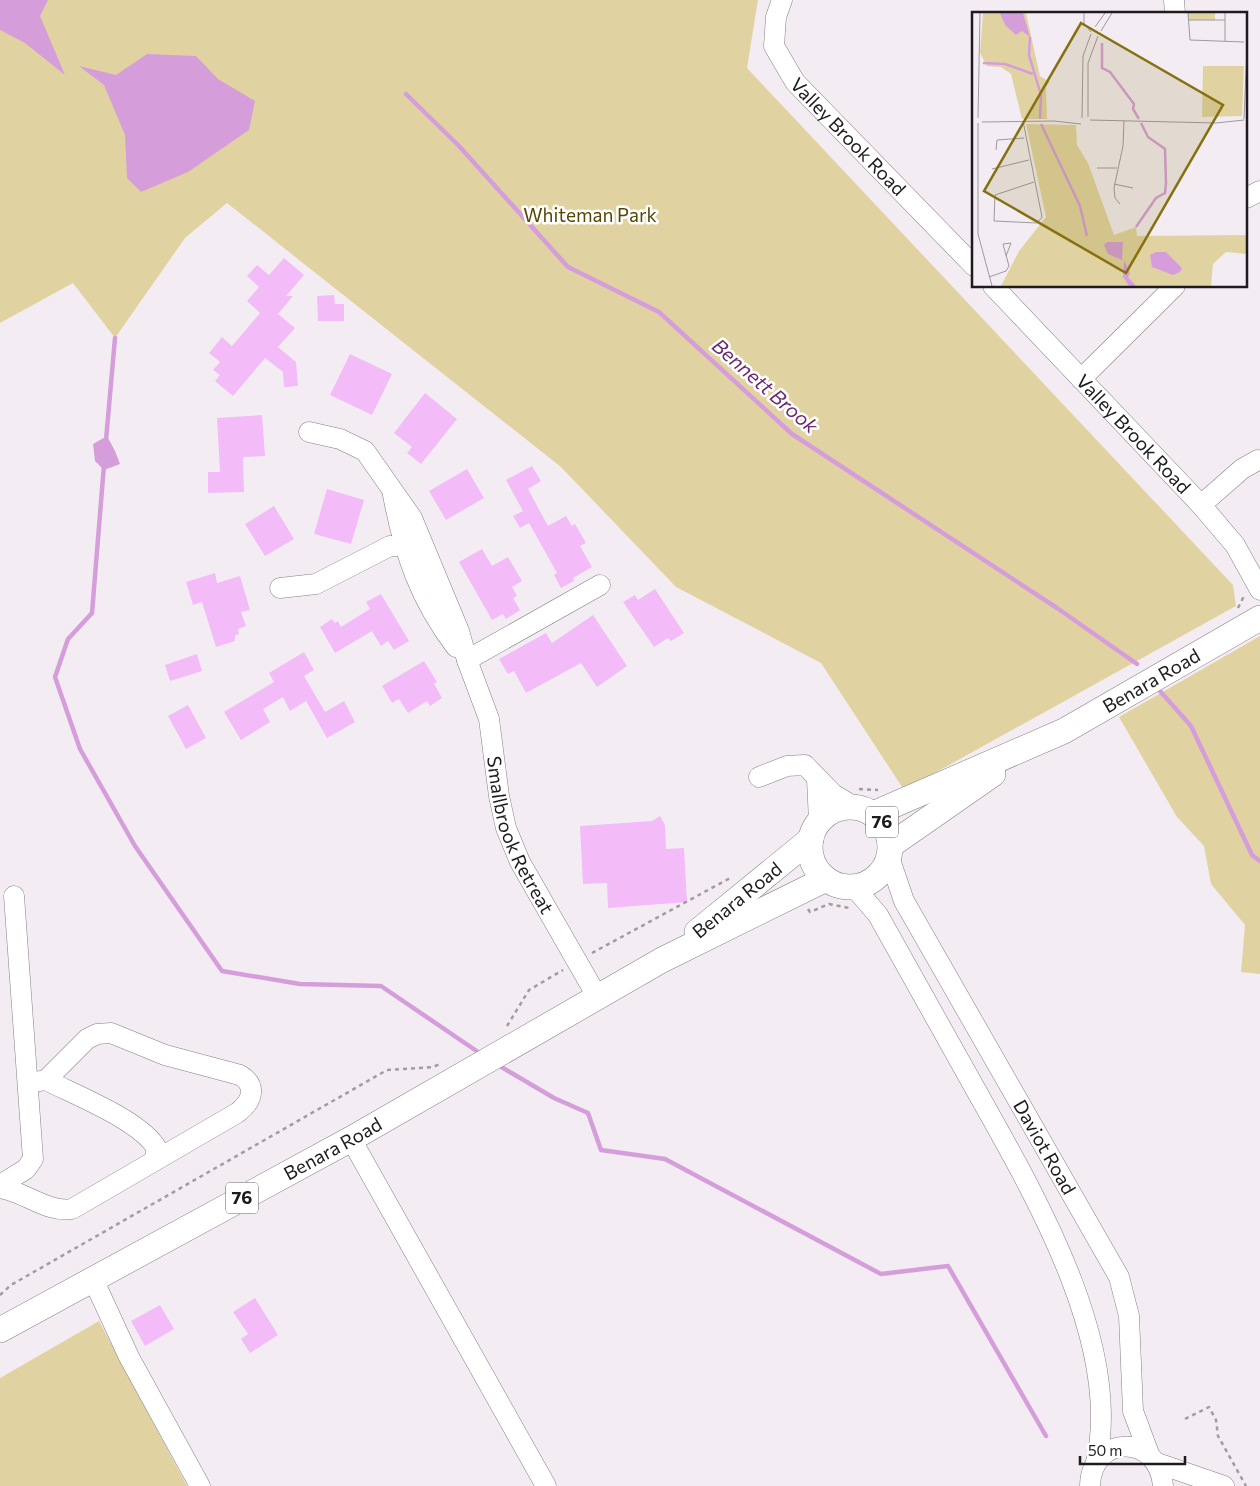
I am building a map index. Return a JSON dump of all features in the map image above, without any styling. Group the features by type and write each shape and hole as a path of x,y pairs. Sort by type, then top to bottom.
{"main road":[{"name":"Benara Road","path":"863,810 1064,731 1260,618"},
{"name":"Benara Road","path":"890,851 1041,741"},
{"name":"76","path":"815,830 829,813 841,808 863,810 882,822 888,832 890,851 876,877 854,887"},
{"name":"Benara Road","path":"662,960 815,830"},
{"path":"815,830 813,862 826,879 844,886 854,887"},
{"name":"Benara Road","path":"0,1330 350,1139 662,960 826,879"}],"street":[{"name":"Valley Brook Road","path":"782,0 776,16 774,46 795,82 970,254"},
{"path":"1248,197 1260,191"},
{"name":"Valley Brook Road","path":"995,288 1202,504 1235,545 1260,590"},
{"path":"1081,379 1173,288"},
{"name":"Smallbrook Retreat","path":"309,432 340,439 365,451 412,518 459,631 466,660 489,719 499,796 506,828 520,862 598,998"},
{"path":"1202,504 1259,455"},
{"name":"Smallbrook Retreat","path":"393,492 404,546 416,582 445,632 466,660"},
{"path":"280,588 316,584 390,546 424,546"},
{"path":"466,660 600,585"},
{"path":"759,777 798,764 809,768 817,779 863,810"},
{"path":"815,830 817,779"},
{"name":"Daviot Road","path":"890,851 904,901 1119,1277 1130,1316 1133,1411 1153,1459 1162,1474 1163,1486"},
{"name":"Daviot Road","path":"854,887 878,915 1018,1164 1057,1247 1086,1326 1098,1381 1102,1424 1096,1462 1091,1473 1089,1486"},
{"path":"0,1186 26,1170 33,1159 37,1082 14,896"},
{"path":"0,1186 19,1192 56,1210 72,1209 248,1105 252,1093 249,1081 234,1073 165,1055 106,1032 95,1034 87,1039 37,1082"},
{"path":"37,1082 100,1106 134,1127 154,1144 157,1149 154,1161"},
{"path":"350,1139 546,1486"},
{"path":"93,1279 129,1358 200,1486"},
{"path":"1096,1462 1104,1454 1115,1448 1127,1446 1138,1448 1153,1459 1224,1486"}],"path":[{"path":"799,893 810,912 829,904 848,908 866,921 878,915"},
{"path":"0,1295 11,1285 386,1070 433,1067 444,1063"},
{"path":"1185,1419 1209,1407 1216,1420 1218,1436 1246,1486"}],"green space":[{"name":"Whiteman Park","path":"0,0 758,0 747,68 1233,585 1236,606 904,790 821,663 676,587 561,467 227,203 185,238 115,338 73,283 0,323"},
{"path":"1260,636 1260,974 1241,972 1245,925 1211,884 1204,846 1177,817 1119,717"},
{"path":"99,1321 187,1486 0,1486 0,1378"}],"shaded area":[{"path":"0,0 48,0 40,16 65,75 25,43 0,30"},
{"path":"147,54 196,56 218,79 255,101 249,130 188,172 141,192 127,178 125,135 104,85 79,66 116,75"},
{"path":"107,436 120,464 104,470 95,461 93,444"}],"building":[{"path":"284,258 304,275 286,296 293,296 278,314 295,328 278,347 296,362 298,386 284,387 283,372 265,358 233,396 215,381 220,375 213,370 220,362 209,353 222,337 232,346 260,313 247,301 259,287 247,276 257,265 269,275"},
{"path":"334,295 335,304 344,304 344,321 318,321 317,296"},
{"path":"350,354 392,374 372,415 330,395"},
{"path":"425,393 457,419 421,464 407,453 412,447 394,433"},
{"path":"262,415 265,456 243,457 244,492 208,493 208,472 220,472 217,418"},
{"path":"532,466 541,481 528,489 548,526 566,516 572,526 575,524 586,543 580,546 592,567 573,578 574,581 561,588 554,575 557,573 529,523 520,528 513,516 523,511 506,480"},
{"path":"467,469 484,498 446,520 429,491"},
{"path":"327,489 364,500 351,544 314,534"},
{"path":"274,506 294,539 265,556 245,524"},
{"path":"482,549 492,566 508,557 522,581 512,587 517,596 513,598 520,610 506,619 503,614 492,620 459,562"},
{"path":"215,573 217,583 240,576 250,610 241,612 246,626 238,629 239,634 235,635 235,641 216,647 202,602 193,605 186,582"},
{"path":"655,589 684,633 671,641 668,638 654,647 623,602 635,595 638,600"},
{"path":"381,594 409,641 394,650 388,641 381,646 372,631 335,653 320,627 332,619 335,623 338,621 341,627 370,609 366,602"},
{"path":"593,615 627,666 597,687 581,663 526,693 514,671 508,674 499,659 546,633 552,643"},
{"path":"304,652 314,670 304,676 325,712 344,701 355,722 327,738 306,701 290,711 283,697 263,709 270,722 241,740 224,712 274,682 269,673"},
{"path":"197,654 202,671 170,681 165,665"},
{"path":"424,661 437,682 434,684 442,698 430,706 427,701 408,713 399,699 392,703 382,686"},
{"path":"188,705 206,738 186,749 168,716"},
{"path":"660,816 665,825 666,849 684,848 687,902 608,908 607,883 583,884 580,826 652,821"},
{"path":"255,1298 278,1335 250,1353 241,1339 248,1334 233,1312"},
{"path":"160,1305 174,1329 145,1346 131,1321"}],"waterway":[{"name":"Bennett Brook","path":"406,94 459,146 568,267 659,312 792,434 1057,608 1137,664"},
{"path":"106,440 115,338"},
{"path":"104,465 92,613 68,639 55,677 80,749 135,846 222,971 300,984 381,986 481,1054"},
{"name":"Bennett Brook","path":"1160,691 1191,726 1252,855 1260,861"},
{"path":"498,1065 554,1098 588,1113 601,1150 665,1159 881,1274 948,1266 1046,1436"}]}
